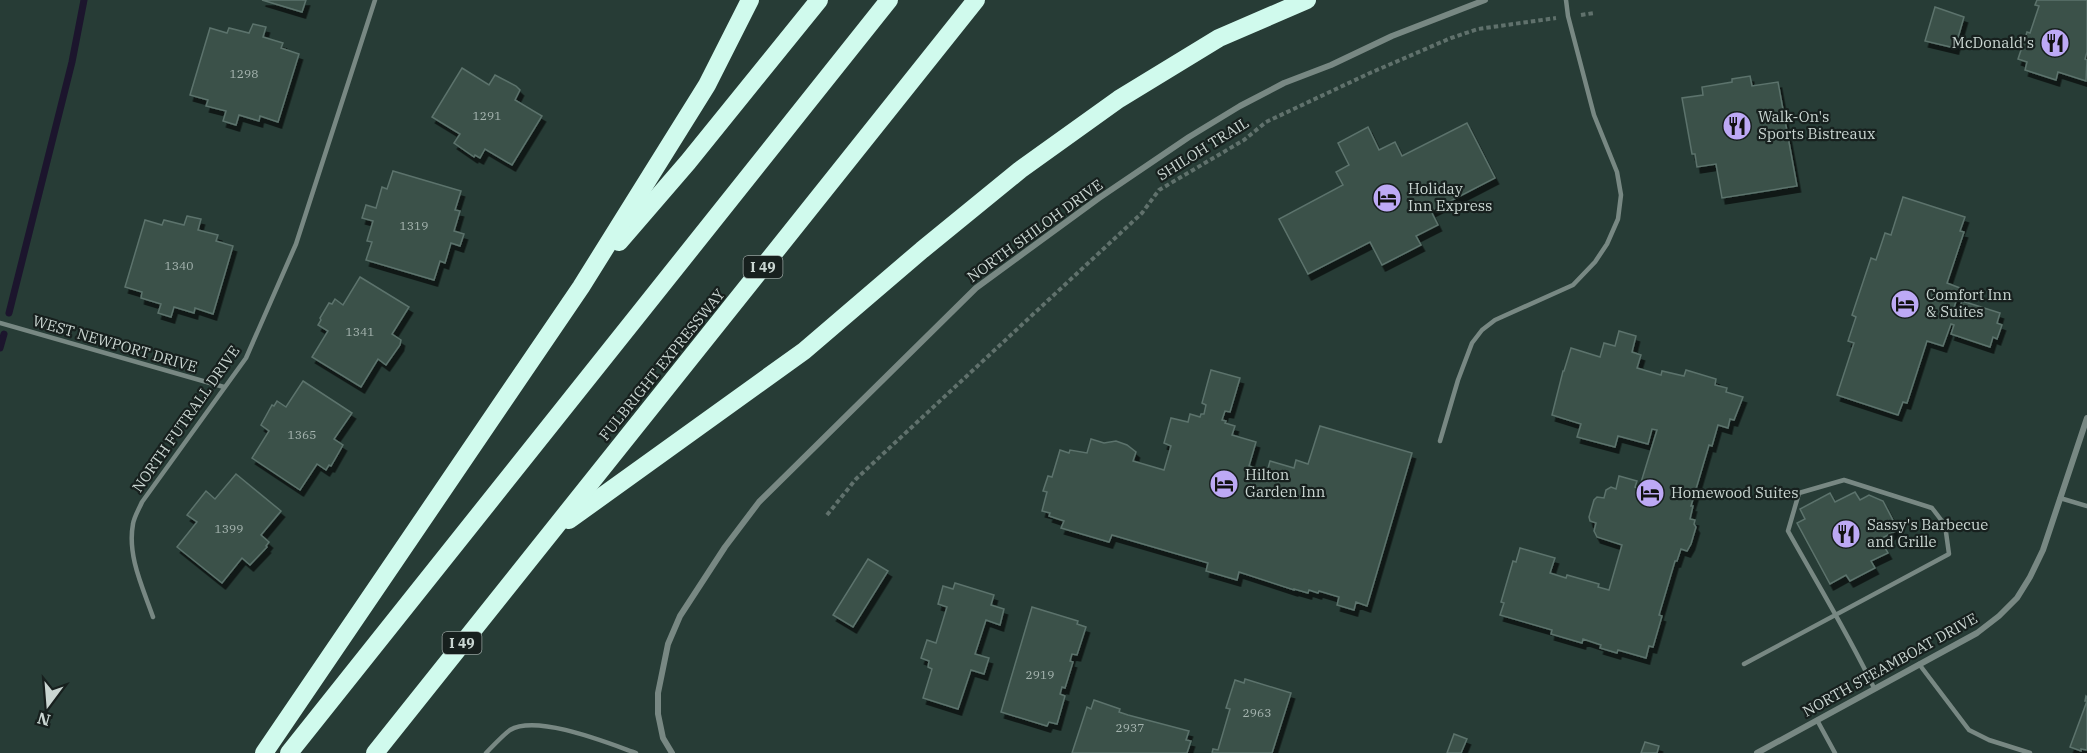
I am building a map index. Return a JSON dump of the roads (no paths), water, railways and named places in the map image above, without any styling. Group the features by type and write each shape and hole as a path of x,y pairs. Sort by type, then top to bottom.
{"highway":[{"path":"264,753 581,287 707,85 750,0"},
{"path":"581,287 688,162 819,0"},
{"path":"289,753 889,0"},
{"name":"FULBRIGHT EXPRESSWAY","path":"375,753 976,0"},
{"path":"550,534 804,351 922,250 1011,178 1119,99 1220,38 1308,0"}],"street":[{"name":"NORTH SHILOH DRIVE","path":"672,753 663,738 658,714 658,693 668,644 680,616 724,547 759,502 976,288 1099,198 1189,137 1240,106 1392,36 1485,0"},
{"name":"NORTH STEAMBOAT DRIVE","path":"1757,753 1977,633 2017,598 2043,550 2087,418"}],"lane":[{"name":"NORTH FUTRALL DRIVE","path":"153,617 134,557 133,523 142,502 246,358 296,244 375,0"},
{"path":"1440,441 1458,380 1472,343 1482,330 1494,320 1573,285 1595,262 1607,244 1618,219 1621,195 1617,172 1594,115 1568,16 1566,0"},
{"name":"WEST NEWPORT DRIVE","path":"0,323 224,387"},
{"path":"1744,664 1835,617 1948,554 1945,525 1932,508 1844,480 1799,493 1788,531 1835,617 1874,688"},
{"path":"2060,498 2087,506"},
{"path":"1919,664 1969,730 1989,740 2030,753"},
{"path":"1817,720 1835,753"},
{"path":"486,753 511,730 533,725 583,734 636,753"}],"waterway":[{"path":"9,313 72,62 84,0"},
{"path":"0,348 4,334"}],"place":[{"name":"McDonald's","path":"2055,43"},
{"name":"Walk-On's Sports Bistreaux","path":"1737,126"},
{"name":"Holiday Inn Express","path":"1387,198"},
{"name":"Comfort Inn & Suites","path":"1905,304"},
{"name":"Hilton Garden Inn","path":"1224,484"},
{"name":"Homewood Suites","path":"1650,493"},
{"name":"Sassy's Barbecue and Grille","path":"1846,534"}]}
